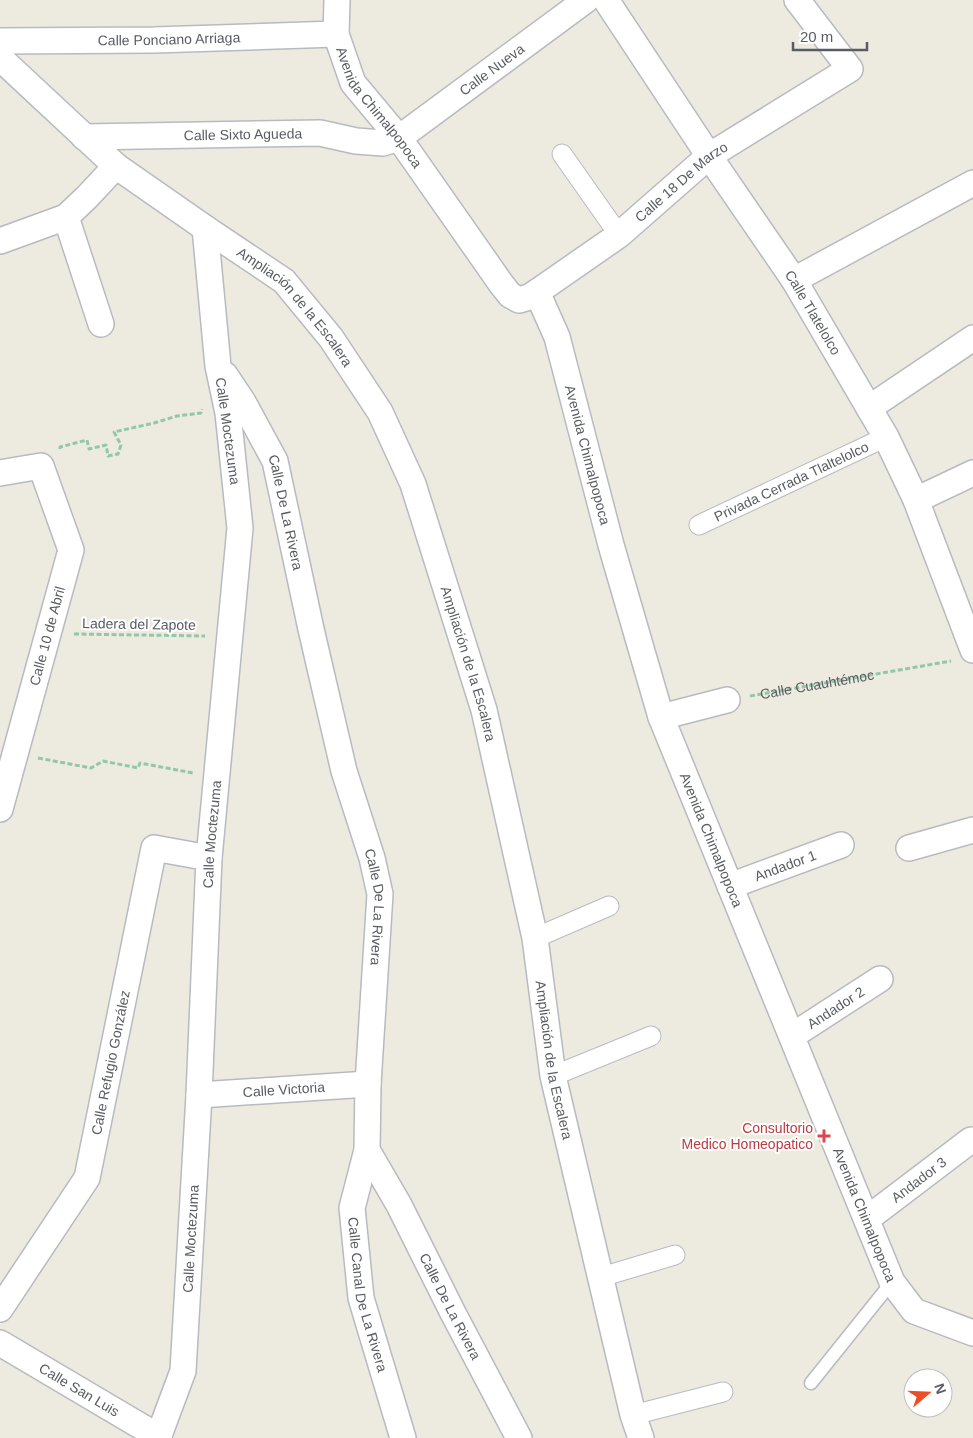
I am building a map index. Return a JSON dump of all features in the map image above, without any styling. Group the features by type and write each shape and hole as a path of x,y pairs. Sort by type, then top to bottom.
{"street":[{"name":"Avenida Chimalpopoca","path":"337,0 336,34 353,84 398,138 510,295 528,296 557,337 611,545 661,717 892,1282 914,1311 973,1333"},
{"name":"Calle Nueva","path":"398,138 586,0"},
{"name":"Calle Tlatelolco","path":"606,0 708,156 794,280 886,437 916,500 963,655"},
{"name":"Calle 18 De Marzo","path":"528,296 619,235 708,156 850,69 797,0"},
{"name":"Calle Ponciano Arriaga","path":"0,41 154,40 336,34"},
{"name":"Ampliación de la Escalera","path":"0,58 116,166 284,281 331,338 380,412 413,484 484,710 535,938 553,1076 637,1427"},
{"name":"Calle Sixto Agueda","path":"84,137 320,133 356,141 384,143 398,138"},
{"path":"562,154 619,235"},
{"path":"0,240 66,217 116,166"},
{"path":"794,280 973,183"},
{"path":"66,217 101,324"},
{"name":"Calle Moctezuma","path":"159,1438 183,1372 199,1095 209,858 240,528 228,413 218,366 205,228"},
{"path":"869,408 973,338"},
{"name":"Calle De La Rivera","path":"218,366 243,402 275,461 344,771 372,858 380,894 368,1084 368,1150 399,1205 518,1438"},
{"name":"Privada Cerrada Tlaltelolco","path":"698,525 886,437"},
{"path":"0,473 51,460"},
{"name":"Calle 10 de Abril","path":"0,809 71,550 51,460"},
{"path":"916,500 973,473"},
{"path":"661,717 727,700"},
{"path":"909,848 973,830"},
{"name":"Andador 1","path":"730,886 841,845"},
{"name":"Calle Refugio González","path":"0,1309 87,1178 154,848 209,858"},
{"path":"535,938 609,906"},
{"name":"Andador 2","path":"792,1036 880,979"},
{"path":"553,1076 651,1036"},
{"name":"Calle Victoria","path":"199,1095 368,1084"},
{"name":"Andador 3","path":"867,1219 971,1140"},
{"name":"Calle Canal De La Rivera","path":"368,1150 352,1208 361,1298 403,1438"},
{"path":"601,1277 675,1255"},
{"name":"Calle San Luis","path":"0,1343 159,1438"},
{"path":"637,1427 723,1392"}],"lane":[{"path":"811,1383 892,1282"}],"path":[{"path":"51,460 60,447 87,440 89,449 106,445 108,456 118,454 121,445 114,432 177,416 201,413 203,405"},
{"name":"Ladera del Zapote","path":"48,633 231,636"},
{"name":"Calle Cuauhtémoc","path":"727,700 963,655"},
{"path":"15,753 91,768 103,761 138,768 140,763 216,778"}],"place":[{"name":"Consultorio Medico Homeopatico","path":"824,1136"}]}
